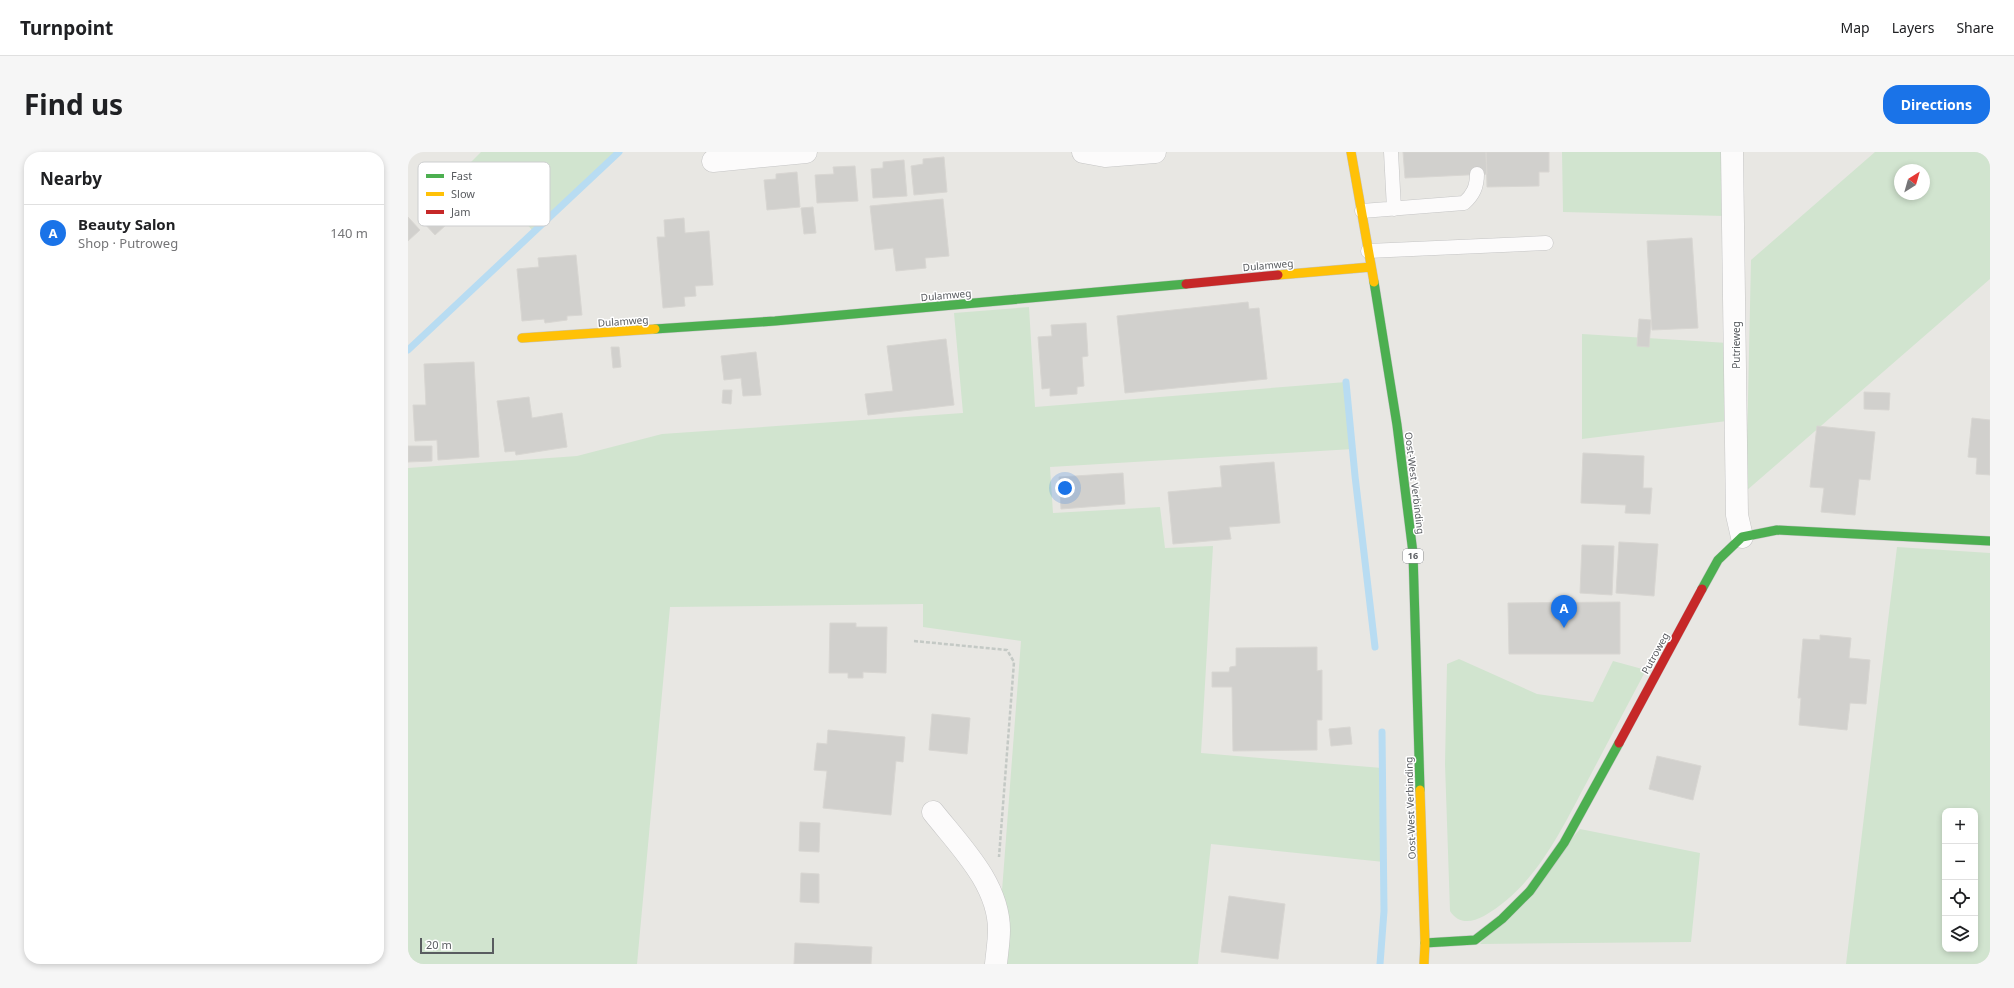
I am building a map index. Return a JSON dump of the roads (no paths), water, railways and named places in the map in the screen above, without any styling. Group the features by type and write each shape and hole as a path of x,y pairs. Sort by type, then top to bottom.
{"street":[{"path":"713,161 806,152"},
{"path":"1083,152 1105,156 1155,152"},
{"name":"Oost-West Verbinding","path":"1351,152 1397,424 1413,553 1425,943 1424,964"},
{"name":"Putrieweg","path":"1732,152 1737,515 1742,537"},
{"name":"Dulamweg","path":"522,338 775,321 1371,267"},
{"path":"1742,537 1777,530 1866,536 1990,541"},
{"name":"Putroweg","path":"1425,943 1475,940 1502,919 1530,891 1564,843 1718,560 1742,537"},
{"path":"933,812 981,872 995,907 999,930 996,964"}],"lane":[{"path":"1391,152 1394,209"},
{"path":"1362,211 1464,203 1472,196 1477,184 1477,174"},
{"path":"1368,251 1546,243"}],"waterway":[{"path":"550,217 619,152"},
{"path":"408,350 540,226"},
{"path":"1346,382 1355,476 1375,647"},
{"path":"1380,964 1384,911 1382,732"}],"place":[{"name":"Beauty Salon","path":"1564,628"}]}
